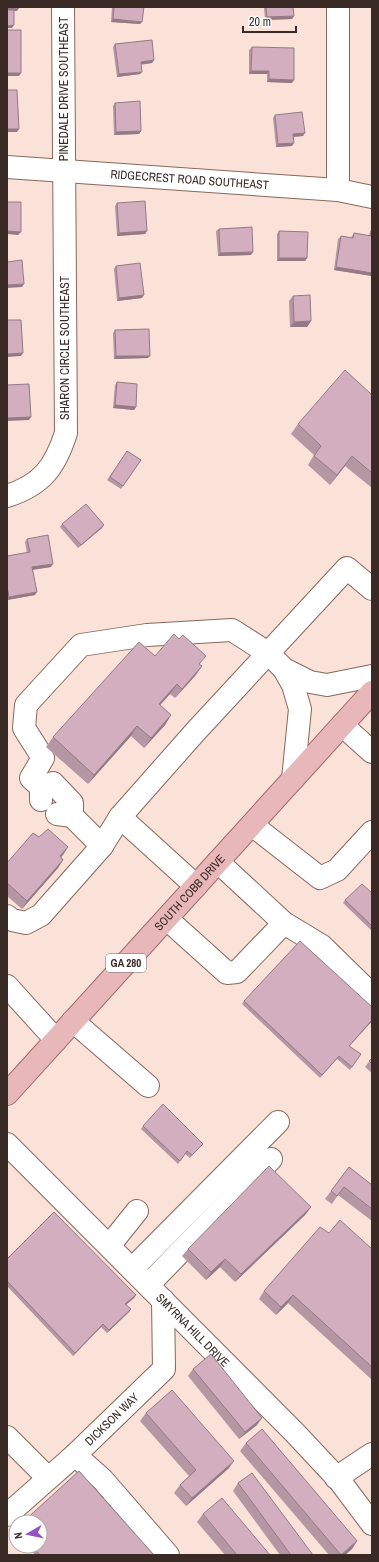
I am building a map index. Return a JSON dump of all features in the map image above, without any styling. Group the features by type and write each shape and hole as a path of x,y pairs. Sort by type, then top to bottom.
{"main road":[{"name":"SOUTH COBB DRIVE","path":"7,1094 372,692"}],"street":[{"name":"PINEDALE DRIVE SOUTHEAST","path":"63,7 64,172"},
{"path":"338,7 338,190"},
{"name":"RIDGECREST ROAD SOUTHEAST","path":"7,167 338,190 372,197"},
{"name":"SHARON CIRCLE SOUTHEAST","path":"7,496 34,484 51,469 59,453 66,433 64,172"},
{"path":"7,916 12,920 26,923 41,916 102,846 120,817 196,731 347,568 372,589"},
{"path":"102,846 48,799 43,758 24,728 26,705 81,645 147,635 232,630 268,653 284,669 293,685 300,709 293,779"},
{"path":"284,669 310,682 327,685 372,676"},
{"path":"342,726 372,752"},
{"path":"120,817 196,886"},
{"path":"252,825 320,878 337,870 368,843"},
{"path":"218,862 284,923 322,946 372,995"},
{"path":"167,918 227,972 237,972 284,923"},
{"path":"7,986 56,1040"},
{"path":"73,1021 148,1086"},
{"path":"132,1269 278,1122"},
{"name":"SMYRNA HILL DRIVE","path":"7,1144 295,1433 336,1478 372,1524"},
{"path":"155,1292 271,1159"},
{"path":"109,1246 137,1211"},
{"name":"DICKSON WAY","path":"10,1507 75,1455 164,1369 155,1292"},
{"path":"7,1437 48,1478"},
{"path":"336,1478 372,1454"},
{"path":"75,1455 104,1480 168,1555"}],"building":[{"path":"19,7 19,8 7,8"},
{"path":"114,7 144,7 142,22 113,19"},
{"path":"266,7 293,7 294,16 267,17"},
{"path":"7,10 14,10 14,25 7,26"},
{"path":"7,30 21,30 21,73 7,73"},
{"path":"152,40 154,60 141,62 142,72 119,74 115,44"},
{"path":"252,47 294,48 294,80 269,79 269,71 251,71"},
{"path":"7,90 17,90 19,129 7,129"},
{"path":"140,101 141,131 116,132 115,103"},
{"path":"302,112 305,133 293,134 294,143 278,144 275,115"},
{"path":"145,201 147,231 119,233 117,203"},
{"path":"7,202 21,202 21,232 7,231"},
{"path":"252,227 253,252 220,253 219,229"},
{"path":"372,230 372,273 336,267 341,236 353,238 354,233 371,236"},
{"path":"279,231 308,232 307,258 279,258"},
{"path":"22,260 24,284 7,285 7,262"},
{"path":"140,263 144,295 119,298 116,266"},
{"path":"310,295 311,321 294,322 293,296"},
{"path":"7,320 21,320 23,353 7,354"},
{"path":"149,329 150,356 116,356 115,330"},
{"path":"345,370 372,395 372,473 352,456 337,475 314,456 321,446 298,424"},
{"path":"117,382 137,384 136,407 115,405"},
{"path":"29,384 31,417 7,418 7,385"},
{"path":"127,451 141,460 123,486 110,477"},
{"path":"86,504 104,525 81,545 62,524"},
{"path":"48,535 53,564 32,567 37,592 9,597 7,586 7,556 30,552 27,539"},
{"path":"174,634 179,639 183,635 206,656 199,664 202,666 182,689 177,684 159,704 171,715 151,738 137,726 94,775 53,737 139,642 155,656"},
{"path":"48,829 68,847 60,856 63,860 27,901 7,883 7,863 33,833 39,837"},
{"path":"362,884 372,893 372,926 345,900"},
{"path":"300,941 372,1007 372,1020 349,1046 361,1054 352,1067 339,1056 322,1075 244,1001"},
{"path":"163,1104 203,1144 192,1155 187,1151 180,1161 143,1126"},
{"path":"269,1166 311,1207 241,1274 225,1259 211,1272 188,1249"},
{"path":"349,1167 372,1185 372,1209 344,1187 337,1196 331,1191"},
{"path":"54,1212 136,1295 125,1304 131,1309 109,1330 103,1324 75,1353 7,1281 7,1259"},
{"path":"340,1220 372,1249 372,1367 293,1295 281,1307 264,1291 320,1227 329,1233"},
{"path":"211,1354 262,1418 245,1432 193,1369"},
{"path":"172,1390 234,1461 192,1498 180,1485 196,1470 146,1413"},
{"path":"262,1429 357,1541 341,1555 246,1443"},
{"path":"79,1471 154,1555 40,1555 39,1554 48,1554 48,1514 32,1514"},
{"path":"252,1473 313,1555 291,1555 238,1483"},
{"path":"222,1498 270,1555 237,1555 203,1514"}]}
